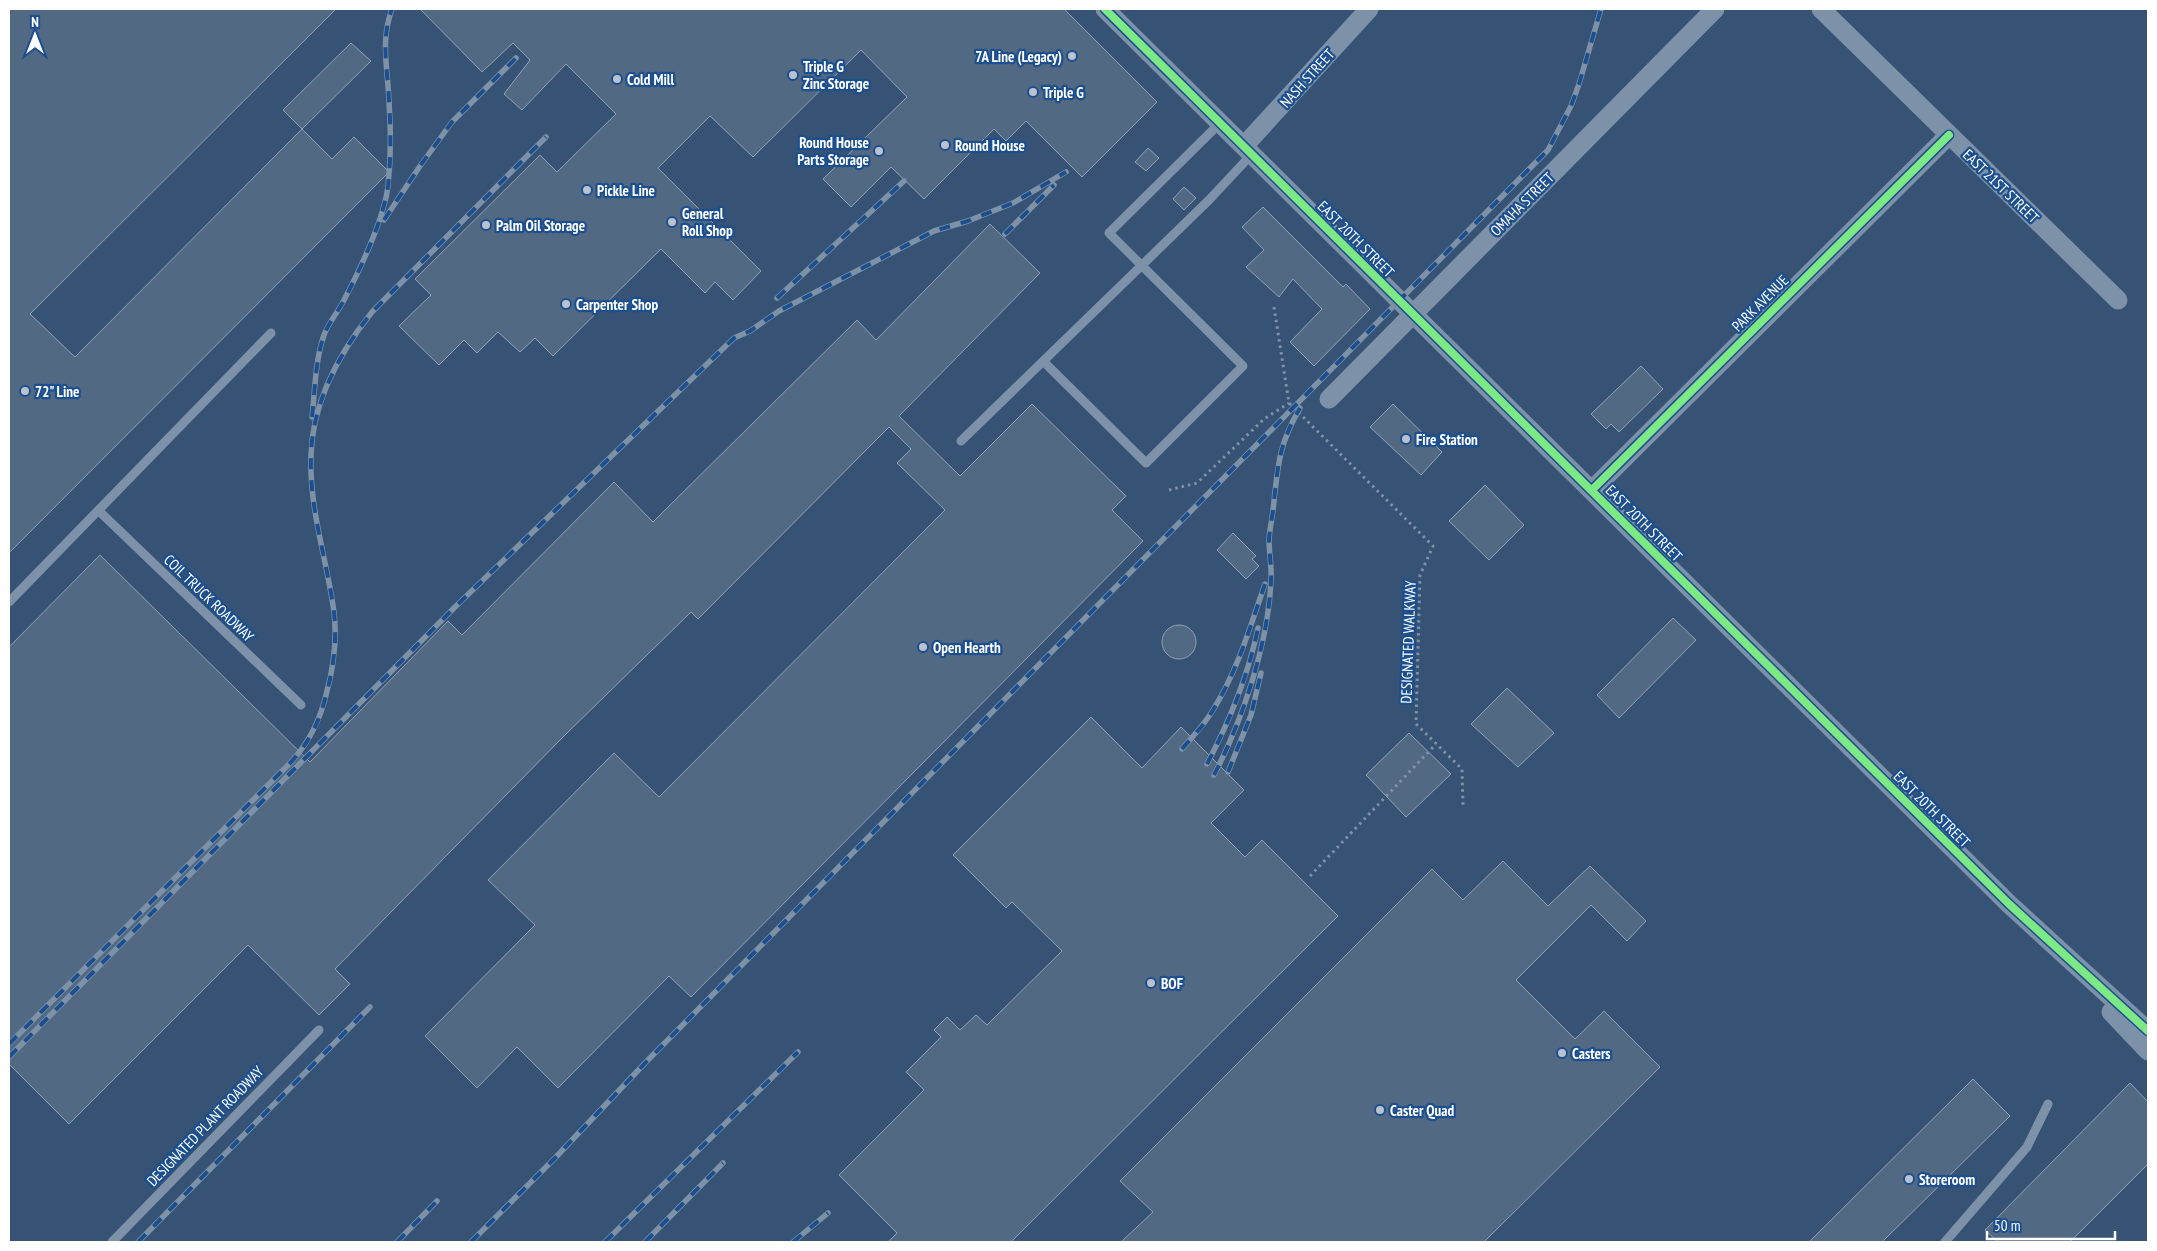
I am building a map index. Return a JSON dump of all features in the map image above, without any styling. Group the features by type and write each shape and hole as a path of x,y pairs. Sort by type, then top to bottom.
{"street":[{"name":"EAST 20TH STREET","path":"1105,9 2025,920 2148,1051"},
{"name":"NASH STREET","path":"1248,150 1369,9"},
{"name":"OMAHA STREET","path":"1329,399 1715,9"},
{"name":"EAST 21ST STREET","path":"1821,9 2118,300"},
{"name":"PARK AVENUE","path":"1592,490 1949,135"},
{"name":"EAST 20TH STREET","path":"2025,920 2082,969 2148,1031"}],"lane":[{"path":"1044,362 1146,463 1243,366 1109,233 1220,123"},
{"path":"961,441 1209,200 1248,150"},
{"path":"9,602 271,333"},
{"name":"COIL TRUCK ROADWAY","path":"98,511 301,704"},
{"name":"DESIGNATED PLANT ROADWAY","path":"112,1242 319,1030"},
{"path":"1945,1242 2027,1147 2048,1104"}],"path":[{"path":"1169,490 1197,483 1264,419 1289,403 1274,307"},
{"path":"1310,876 1436,744"}],"building":[{"path":"9,9 336,9 30,314 75,357 302,129 332,159 354,137 389,172 9,553"},
{"path":"420,9 1064,9 1157,102 1082,177 1026,121 1006,141 994,129 924,199 891,167 851,207 823,179 907,97 861,50 753,157 710,116 658,168 761,271 733,300 715,282 705,293 661,249 553,356 535,338 520,352 498,332 477,353 464,340 439,365 399,326 431,295 415,279 540,155 557,172 616,114 566,64 522,110 504,94 530,60 513,43 482,72"},
{"path":"351,43 371,61 302,129 283,110"},
{"path":"1148,148 1159,158 1146,171 1135,162"},
{"path":"1184,187 1196,198 1184,210 1173,199"},
{"path":"1263,207 1343,287 1346,284 1370,309 1314,366 1290,342 1322,309 1293,279 1279,297 1246,267 1264,250 1242,227"},
{"path":"990,224 1040,273 899,416 960,476 1032,404 1126,496 1112,510 1143,541 691,997 669,976 558,1088 517,1047 477,1088 425,1036 535,925 488,880 614,753 659,797 945,510 897,463 911,449 889,427 698,619 691,612 564,736 335,969 350,984 319,1015 248,945 69,1124 9,1064 9,647 100,555 310,762 448,621 462,635 614,482 653,522 857,320 876,340"},
{"path":"1641,366 1663,389 1619,432 1611,424 1606,429 1591,414"},
{"name":"Fire Station","path":"1393,404 1442,452 1421,475 1370,427"},
{"path":"1485,485 1524,525 1489,560 1449,521"},
{"path":"1233,533 1256,556 1252,559 1259,566 1246,579 1217,550"},
{"path":"1673,618 1696,640 1619,718 1597,695"},
{"path":"1179,625 1191,630 1196,642 1191,654 1179,659 1167,654 1162,642 1167,630"},
{"path":"1507,688 1554,733 1518,767 1471,724"},
{"name":"BOF","path":"1091,717 1142,768 1181,727 1244,790 1211,823 1245,857 1262,840 1338,916 1011,1242 888,1242 897,1233 839,1175 924,1090 906,1072 941,1037 934,1030 947,1017 960,1030 976,1015 987,1025 1062,951 1012,902 1006,908 953,855"},
{"path":"1409,733 1451,774 1406,817 1366,775"},
{"name":"Casters","path":"1503,861 1548,906 1590,866 1646,921 1627,941 1591,905 1516,980 1575,1039 1604,1011 1660,1067 1484,1242 1121,1242 1153,1212 1120,1181 1432,869 1463,900"},
{"name":"Storeroom","path":"1973,1079 2010,1116 1882,1242 1809,1242"},
{"path":"2130,1083 2148,1102 2148,1164 2070,1242 1998,1242 1985,1230"}],"railway":[{"path":"312,417 317,366 324,335 363,261 386,199 390,144 386,33 392,9"},
{"path":"471,1242 556,1157 645,1063 1548,150 1571,106 1601,9"},
{"path":"384,220 452,122 516,58"},
{"path":"9,1044 292,761 310,737 325,701 335,642 334,612 316,515 311,476 313,436 322,398 339,361 360,327 372,312 546,137"},
{"path":"9,1057 454,608 734,338 750,331 779,311 934,231 968,221 1013,203 1066,172"},
{"path":"777,298 904,181"},
{"path":"1005,234 1054,185"},
{"path":"1214,775 1244,706 1265,630 1271,576 1269,539 1279,464 1284,442 1300,408"},
{"path":"1182,749 1199,730 1222,695 1243,648 1265,584"},
{"path":"1207,764 1237,698 1249,664 1258,628"},
{"path":"1228,772 1251,715 1261,673"},
{"path":"138,1242 370,1007"},
{"path":"605,1242 798,1052"},
{"path":"645,1242 723,1163"},
{"path":"397,1242 437,1201"},
{"path":"793,1242 828,1213"}],"cycle path":[{"path":"1105,9 2009,904 2148,1031"},
{"path":"1592,490 1949,135"}],"place":[{"name":"7A Line (Legacy)","path":"1072,56"},
{"name":"Triple G Zinc Storage","path":"793,75"},
{"name":"Cold Mill","path":"617,79"},
{"name":"Triple G","path":"1033,92"},
{"name":"Round House","path":"945,145"},
{"name":"Round House Parts Storage","path":"879,151"},
{"name":"Pickle Line","path":"587,190"},
{"name":"General Roll Shop","path":"672,222"},
{"name":"Palm Oil Storage","path":"486,225"},
{"name":"Carpenter Shop","path":"566,304"},
{"name":"72\" Line","path":"25,391"},
{"name":"Fire Station","path":"1406,439"},
{"name":"Open Hearth","path":"923,647"},
{"name":"BOF","path":"1151,983"},
{"name":"Casters","path":"1562,1053"},
{"name":"Caster Quad","path":"1380,1110"},
{"name":"Storeroom","path":"1909,1179"}]}
